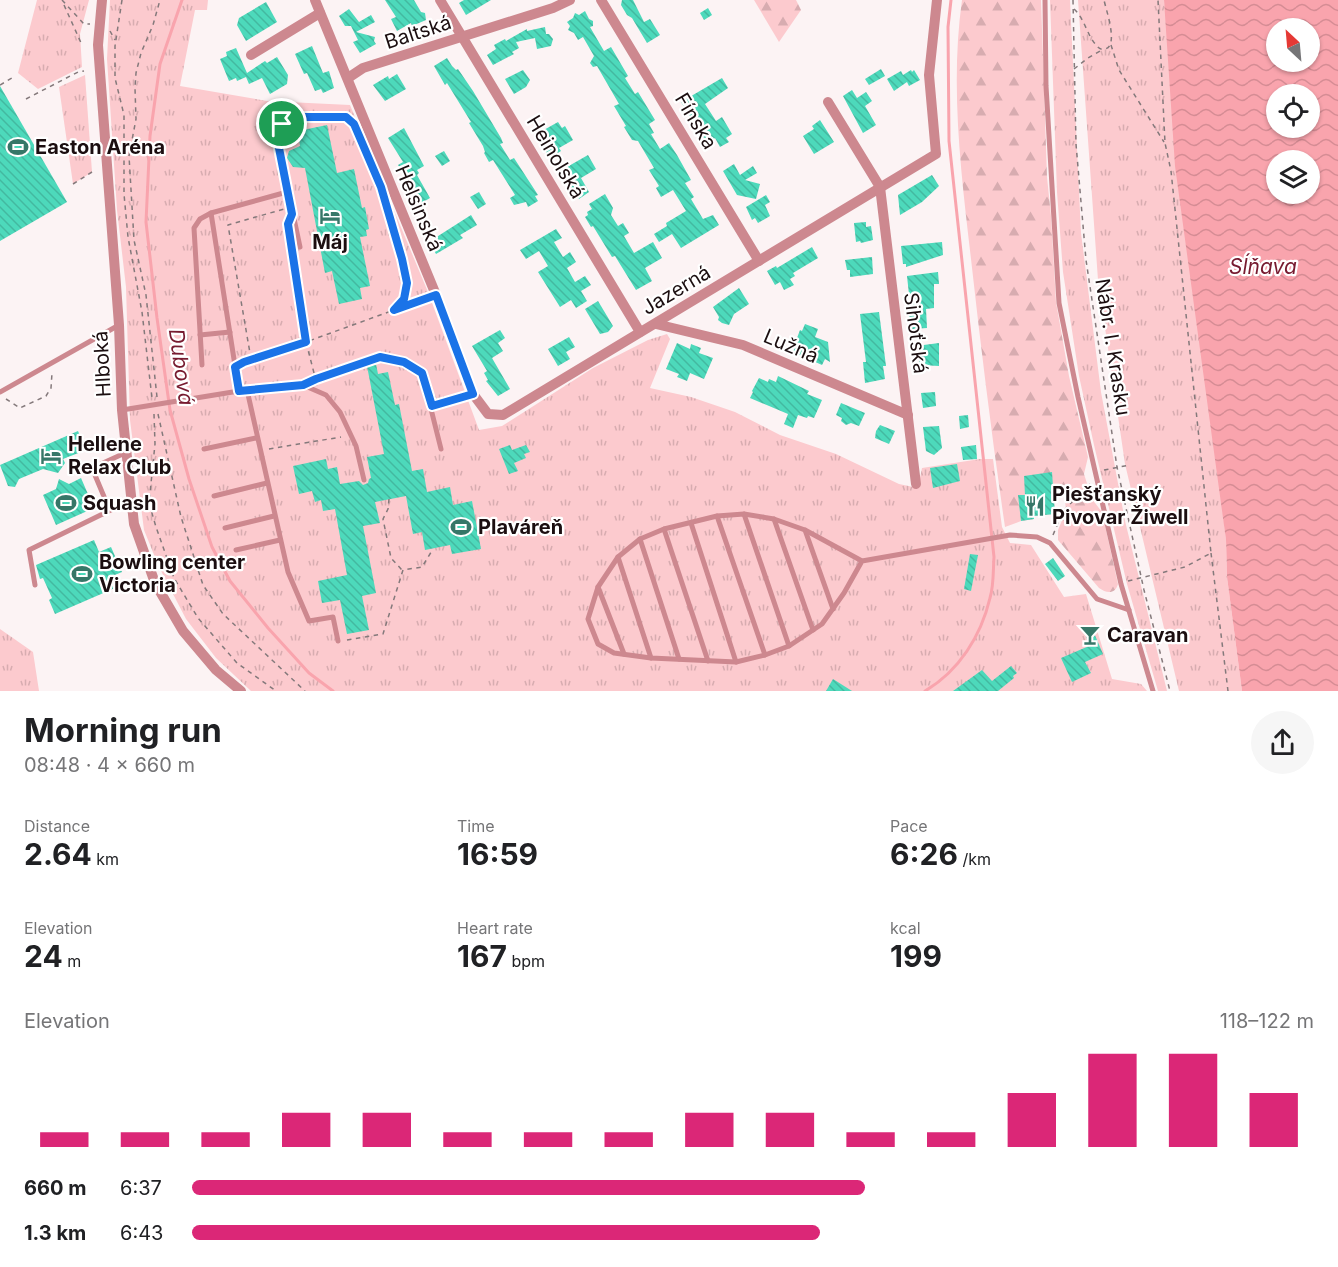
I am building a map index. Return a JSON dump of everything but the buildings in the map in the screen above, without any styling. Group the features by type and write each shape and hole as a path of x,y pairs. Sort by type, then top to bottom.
{"street":[{"name":"Hlboká","path":"102,0 98,45 122,410 135,524 155,583 183,631 216,670 241,691"},
{"name":"Helsinská","path":"315,0 436,295 473,394 488,414"},
{"name":"Heinolská","path":"440,0 640,332"},
{"name":"Baltská","path":"348,78 363,68 553,8 570,0"},
{"name":"Fínska","path":"601,0 759,261"},
{"name":"Jazerná","path":"488,414 503,415 936,154 929,75 937,0"},
{"path":"250,55 320,13"},
{"path":"828,102 880,188"},
{"name":"Sihoťská","path":"880,188 916,484"},
{"name":"Lužná","path":"656,324 743,345 908,415"}],"lane":[{"path":"1044,0 1046,86 1059,303 1121,584 1153,691"},
{"path":"300,247 277,138 282,124 292,117 322,117"},
{"path":"202,365 194,228 200,219 211,213 287,192"},
{"path":"211,213 239,391"},
{"path":"0,393 118,325"},
{"path":"200,335 230,332"},
{"path":"122,410 239,391 303,385 380,357 404,362 422,373 441,448"},
{"path":"303,385 326,395 340,412 351,436 364,480"},
{"path":"247,390 288,572 309,621 333,617 338,641"},
{"path":"204,449 256,438"},
{"path":"105,499 92,468 127,452"},
{"path":"214,496 267,483"},
{"path":"35,585 29,550 117,507 132,503"},
{"path":"862,561 822,624 789,646 765,656 736,662 651,658 614,653 598,644 588,620 598,587 618,557 639,539 664,529 717,516 744,514 774,519 805,530 862,561 1010,535 1036,537 1050,543 1097,599 1129,610"},
{"path":"744,514 789,646"},
{"path":"225,528 274,516"},
{"path":"717,516 765,656"},
{"path":"774,519 813,630"},
{"path":"691,523 736,662"},
{"path":"664,529 708,661"},
{"path":"805,530 833,609"},
{"path":"639,539 679,659"},
{"path":"236,550 280,540"},
{"path":"618,557 651,658"},
{"path":"598,587 624,654"}],"path":[{"path":"122,0 116,41 115,78 123,115 124,194 128,237 155,404"},
{"path":"160,0 136,73 136,119 129,156 134,240 146,295 155,404 155,444 149,503 174,578 198,618 237,663 276,691"},
{"name":"Nábr. I. Krasku","path":"1073,0 1080,203 1086,260 1118,467 1170,691"},
{"path":"1074,70 1088,58 1111,45 1113,39 1104,0"},
{"path":"1158,0 1165,143 1171,171 1228,691"},
{"path":"62,1 84,24"},
{"path":"62,1 82,45"},
{"path":"1073,8 1079,14 1097,47 1104,50"},
{"path":"107,25 116,41"},
{"path":"1111,45 1119,70 1165,143"},
{"path":"26,99 84,71"},
{"path":"0,85 12,78"},
{"path":"322,117 346,117 354,124"},
{"path":"73,184 92,172"},
{"path":"384,197 407,283 404,299 394,310"},
{"path":"251,359 228,225 285,209 286,216"},
{"path":"291,248 306,342 316,379"},
{"path":"235,367 251,359 306,342 436,295"},
{"path":"0,393 21,408 46,396 51,388 50,378 55,361"},
{"path":"432,406 473,394"},
{"path":"158,412 181,517 203,585 223,614 305,691"},
{"path":"259,451 351,436"},
{"path":"1106,470 1130,465"},
{"path":"1050,543 1063,511 1096,477"},
{"path":"389,499 388,509 383,519 391,558 403,570"},
{"path":"403,570 422,567 432,549"},
{"path":"1121,584 1155,573 1185,567 1211,552"},
{"path":"338,641 383,634 403,570"}],"green space":[{"path":"37,0 89,0 80,34 82,67 38,89 18,73"},
{"path":"110,0 208,0 207,10 195,10 180,86 267,101 350,105 428,292 479,430 502,426 593,368 648,340 667,334 670,339 650,388 691,397 735,412 780,435 836,454 899,484 918,488 922,468 993,459 1002,527 1010,543 1031,545 1064,597 1086,594 1112,679 1141,684 1147,691 251,691 216,658 186,619 159,567 144,530 130,420 126,287 117,210 107,59"},
{"path":"754,0 796,0 801,10 779,42"},
{"path":"962,0 1041,0 1047,177 1056,302 1069,376 1088,457 1084,474 1092,499 1102,512 1118,584 1113,591 1107,592 1099,588 1058,540 1058,530 1066,511 1064,488 1053,489 1055,514 1034,516 1034,519 1005,527 967,227 958,130 957,65"},
{"path":"1050,0 1070,0 1081,233 1101,392 1125,521 1167,691 1158,691 1127,584 1079,376 1063,272 1057,192"},
{"path":"1078,0 1164,0 1226,540 1227,577 1242,691 1179,691 1125,464 1098,280"},
{"path":"85,75 92,172 73,184 59,87"},
{"path":"0,629 33,652 39,691 0,691"}],"water":[{"name":"Sĺňava","path":"1164,0 1338,0 1338,691 1242,691 1227,577 1226,540 1175,166"}],"waterway":[{"name":"Dubová","path":"182,0 160,64 150,136 146,222 170,410 189,479 212,547 230,581 309,673 333,691"},
{"path":"925,691 958,663 981,626 993,583 994,557 949,141 948,27 951,0"}],"place":[{"name":"Easton Aréna","path":"18,147"},
{"name":"Máj","path":"330,216"},
{"name":"Hellene Relax Club","path":"51,456"},
{"name":"Squash","path":"66,503"},
{"name":"Piešťanský Pivovar Žiwell","path":"1035,506"},
{"name":"Plaváreň","path":"461,527"},
{"name":"Bowling center Victoria","path":"82,574"},
{"name":"Caravan","path":"1090,635"}],"route":[{"path":"292,117 346,117 354,124 381,187 402,259 407,283 404,299 394,310 436,295 473,394 432,406 422,373 404,362 380,357 303,385 239,391 235,367 306,342 288,224 292,214 277,138 282,124 292,117"}]}
